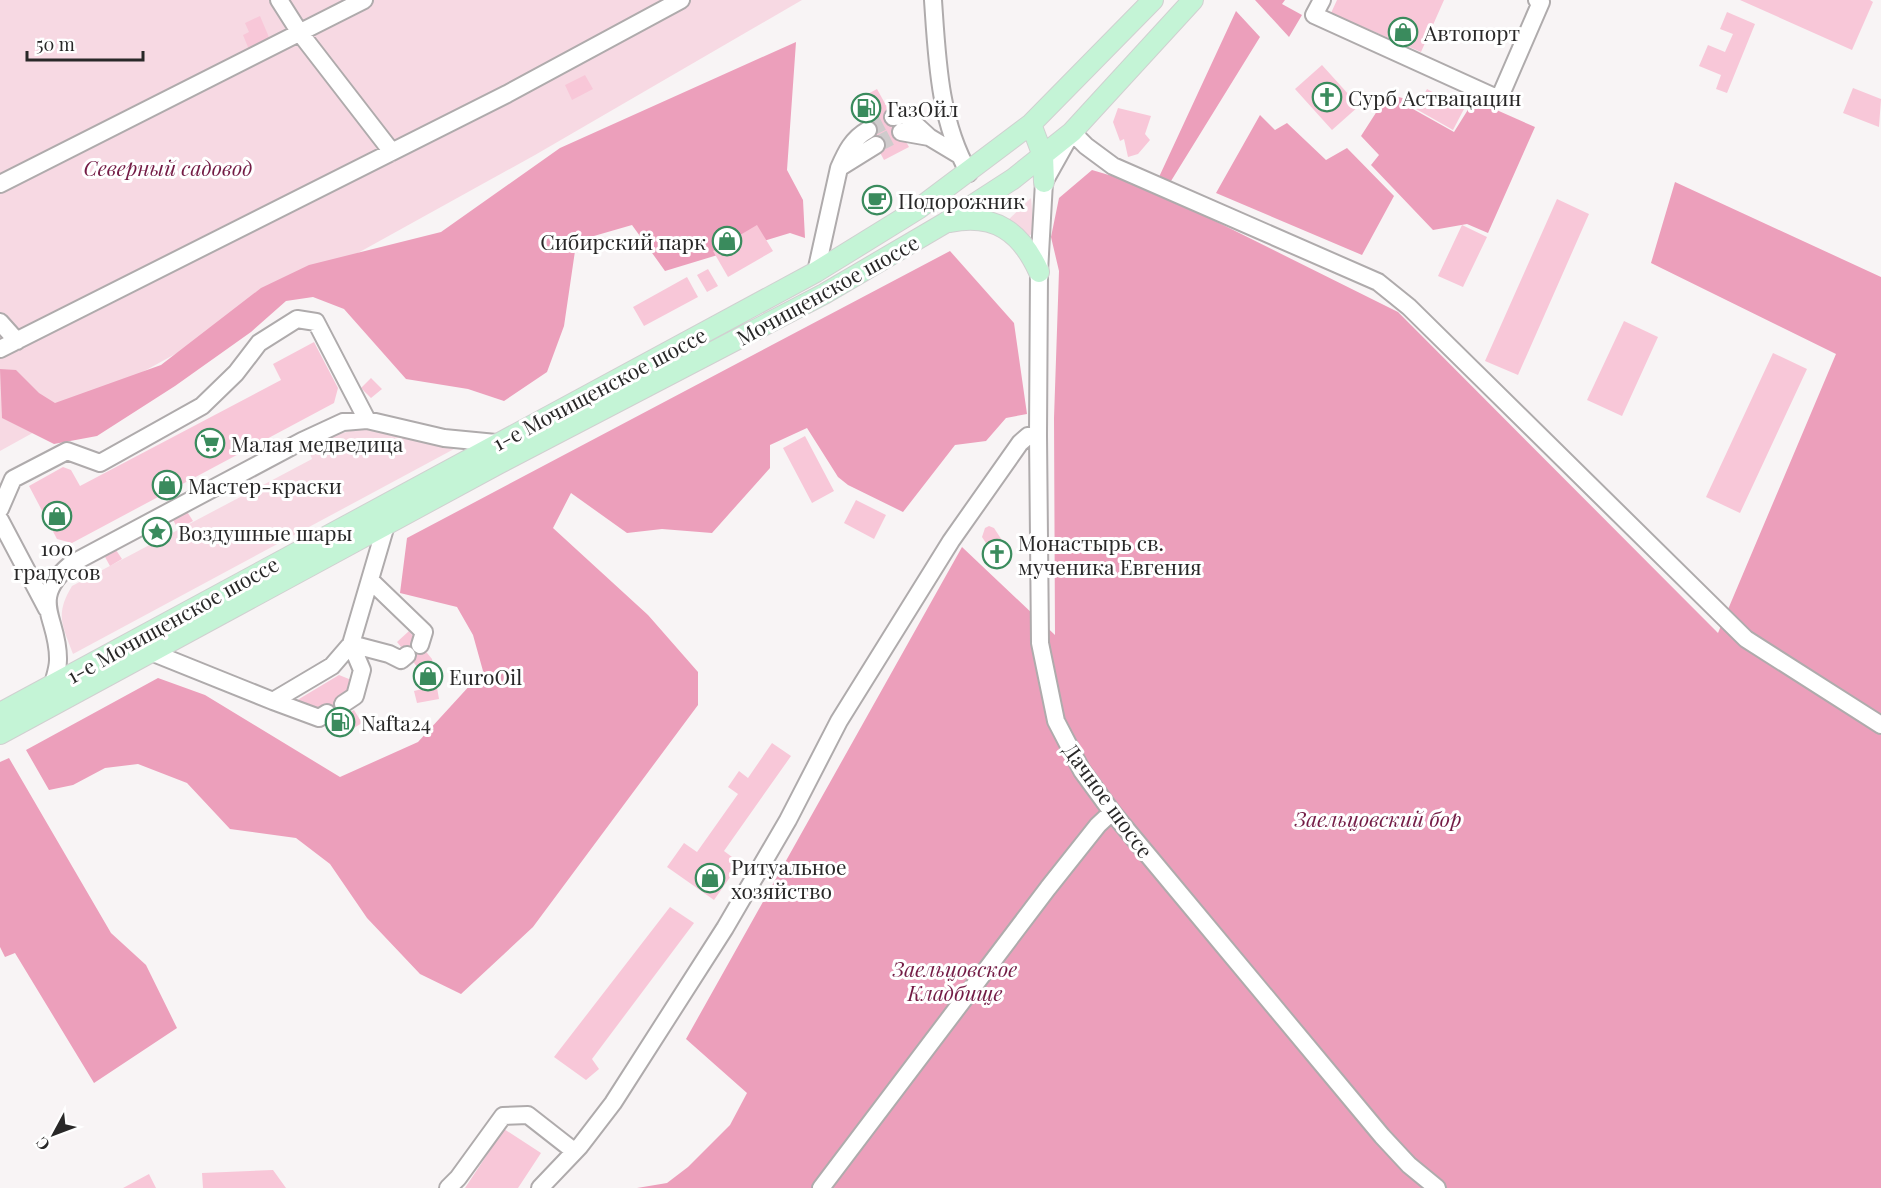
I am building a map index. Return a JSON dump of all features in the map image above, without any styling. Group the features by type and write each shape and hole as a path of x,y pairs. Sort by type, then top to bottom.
{"main road":[{"name":"1-е Мочищенское шоссе","path":"0,713 816,272 918,209 969,173 1031,124 1153,0"},
{"path":"1072,132 1193,0"},
{"path":"1031,124 1042,156 1044,182"},
{"name":"Мочищенское шоссе","path":"0,734 386,525 824,294 945,223 1013,179 1072,132"},
{"path":"945,223 970,218 1008,230 1031,253 1039,272"}],"street":[{"path":"279,0 300,33 392,152"},
{"path":"0,184 364,0"},
{"path":"0,349 392,152 681,0"},
{"path":"933,0 939,84 959,155 969,173"},
{"path":"1322,0 1314,15 1499,99 1541,2 1537,0"},
{"path":"893,117 905,115 930,137 959,155"},
{"path":"901,132 930,137"},
{"path":"1044,182 1072,132 1086,146 1113,166 1378,282 1409,307 1746,639 1881,725"},
{"path":"816,272 839,168 872,138"},
{"name":"Дачное шоссе","path":"1044,182 1039,272 1040,643 1056,721 1068,748 1113,812 1382,1136 1409,1165 1437,1188"},
{"path":"0,509 13,479 67,452 100,463 202,406 236,373 259,343 297,319 316,322 367,420"},
{"path":"0,322 17,340"},
{"path":"47,609 49,591 56,576 71,564 302,441 343,422 367,420 444,438 496,443"},
{"path":"540,1188 574,1151 613,1102 725,928 788,820 840,721 951,541 1020,442 1028,436 1038,435"},
{"path":"0,520 47,609 58,660 53,684"},
{"path":"273,701 332,666 351,644 386,525"},
{"path":"351,644 389,654 401,660 414,650 424,632 370,580"},
{"path":"343,704 355,696 362,670 351,644"},
{"path":"151,652 319,718 327,713"},
{"path":"821,1188 1048,888 1098,825 1113,812"},
{"path":"447,1188 458,1178 503,1116 528,1115 574,1151"}],"green space":[{"name":"Северный садовод","path":"0,0 802,0 535,155 0,451"},
{"path":"1255,0 1285,0 1282,4 1302,15 1289,37"},
{"path":"1236,11 1260,37 1171,181 1159,177"},
{"path":"796,42 787,170 803,200 805,238 790,233 665,271 632,225 587,238 575,251 564,326 547,372 504,401 468,389 406,379 344,309 313,297 286,301 251,332 175,386 97,436 54,444 2,418 0,369 16,370 39,393 55,403 161,365 261,288 309,265 441,232 560,148"},
{"path":"1388,94 1413,101 1413,109 1454,132 1474,100 1535,127 1488,233 1467,224 1433,230 1371,165 1379,155 1361,136"},
{"path":"1260,115 1275,130 1287,123 1326,160 1347,148 1394,196 1362,255 1216,193"},
{"name":"Заельцовский бор","path":"1092,170 1139,184 1398,312 1718,633 1836,354 1651,263 1675,182 1881,277 1881,1188 637,1188 667,1183 688,1167 730,1125 747,1093 686,1039 962,547 1055,635 1054,418 1059,271 1051,237 1059,198"},
{"path":"1031,198 1034,232 1029,236 1005,223"},
{"path":"950,251 1014,323 1027,414 1006,418 986,441 955,445 903,512 848,485 838,477 807,428 770,445 770,468 712,533 662,529 627,533 571,493 553,528 648,615 698,672 698,705 533,927 461,994 420,974 367,918 330,864 296,838 230,829 187,783 138,764 105,768 73,785 49,790 26,750 158,678 205,695 340,777 418,742 483,671 473,635 457,607 400,593 407,538"},
{"path":"363,429 454,449 73,654 62,620 63,604 72,586 312,459 310,454 327,440 348,431"},
{"path":"9,758 111,933 146,965 177,1028 94,1083 15,953 5,957 0,947 0,762"}],"building":[{"name":"Автопорт","path":"1337,0 1444,0 1421,52 1331,13"},
{"path":"1740,0 1870,0 1873,2 1852,50"},
{"path":"1727,12 1755,24 1727,93 1716,89 1721,75 1699,66 1708,45 1725,52 1733,34 1720,29"},
{"path":"260,16 271,42 250,52 243,35 249,32 245,23"},
{"name":"Сурб Аствацацин","path":"1322,65 1359,106 1332,130 1295,89"},
{"path":"585,75 593,89 572,100 565,85"},
{"path":"1853,88 1881,99 1879,127 1843,113"},
{"path":"877,89 909,147 884,160 853,102"},
{"path":"1427,89 1464,109 1453,130 1416,109"},
{"path":"1118,108 1151,116 1145,134 1150,140 1138,154 1128,157 1124,139 1120,141 1113,122"},
{"path":"880,191 885,199 874,207 869,199"},
{"path":"1557,199 1589,214 1518,375 1485,361"},
{"path":"757,225 773,251 728,277 713,251"},
{"path":"1462,225 1487,237 1463,287 1438,276"},
{"path":"708,269 718,286 707,292 697,275"},
{"path":"687,277 698,297 644,326 633,307"},
{"path":"1624,321 1658,337 1622,416 1587,400"},
{"name":"Малая медведица","path":"314,342 338,388 334,403 72,543 57,539 29,486 63,467 71,470 80,486 281,380 273,364"},
{"path":"1773,353 1807,369 1740,513 1706,497"},
{"path":"371,378 382,389 371,398 361,388"},
{"path":"805,436 834,491 812,503 783,448"},
{"path":"856,500 886,515 874,539 844,523"},
{"path":"186,510 193,521 178,529 172,518"},
{"path":"989,526 994,528 1011,554 999,563 982,537 985,528"},
{"path":"116,550 122,559 110,566 105,557"},
{"path":"409,631 432,659 439,699 417,703 414,691 422,689 419,669 397,642"},
{"path":"339,675 354,681 350,690 339,696 349,713 354,710 362,723 339,737 323,705 313,711 297,705 299,699"},
{"path":"772,743 791,756 724,851 740,863 714,900 667,867 684,843 697,852 738,794 728,787 739,771 748,778"},
{"path":"670,907 694,923 592,1059 599,1069 586,1080 554,1057"},
{"path":"504,1129 541,1153 518,1188 465,1188"},
{"path":"273,1170 286,1188 203,1188 202,1173"},
{"path":"149,1174 156,1188 123,1188"}],"tunnel":[{"path":"868,130 893,117"},
{"path":"876,145 901,132"}],"place":[{"name":"Автопорт","path":"1403,32"},
{"name":"Сурб Аствацацин","path":"1327,97"},
{"name":"ГазОйл","path":"866,108"},
{"name":"Подорожник","path":"877,200"},
{"name":"Сибирский парк","path":"727,241"},
{"name":"Малая медведица","path":"210,443"},
{"name":"Мастер-краски","path":"167,485"},
{"name":"100 градусов","path":"57,516"},
{"name":"Воздушные шары","path":"157,532"},
{"name":"Монастырь св. мученика Евгения","path":"997,554"},
{"name":"EuroOil","path":"428,676"},
{"name":"Nafta24","path":"340,722"},
{"name":"Ритуальное хозяйство","path":"710,878"}],"park label":[{"name":"Заельцовское Кладбище","path":"955,980"}]}
